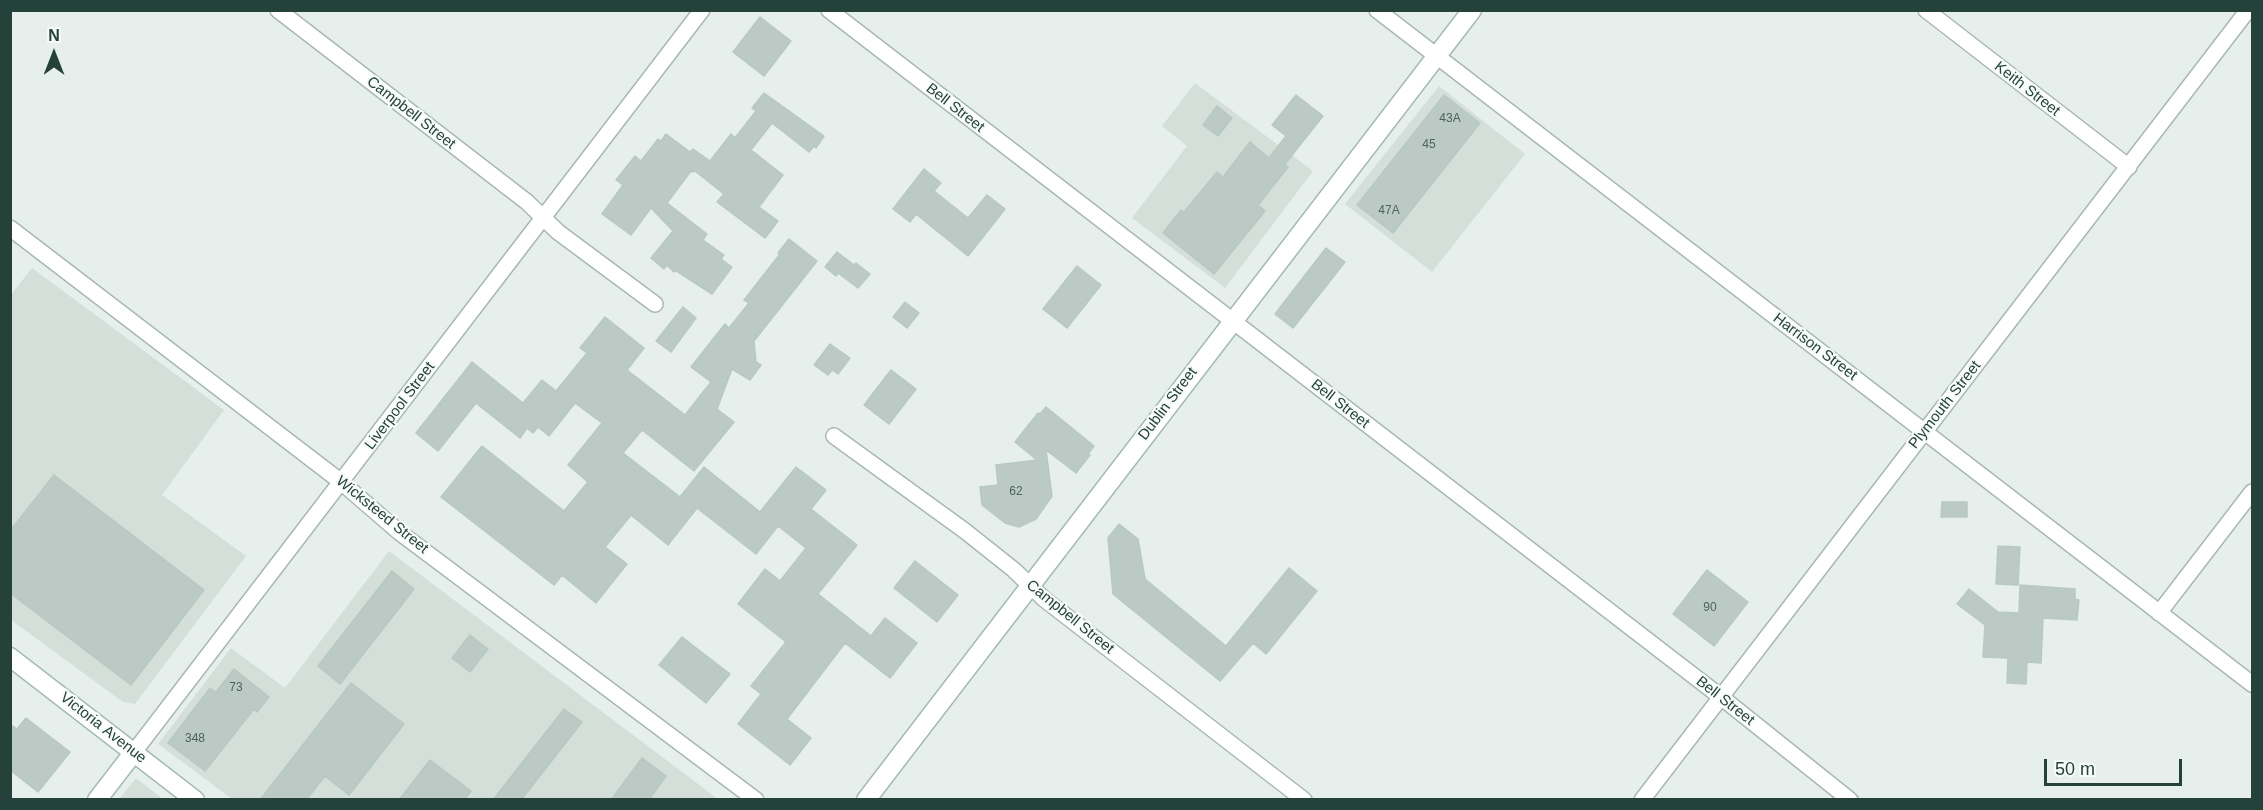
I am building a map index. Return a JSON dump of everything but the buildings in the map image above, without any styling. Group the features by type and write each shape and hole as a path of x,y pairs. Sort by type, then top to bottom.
{"main road":[{"name":"Dublin Street","path":"866,800 1472,10"},
{"name":"Victoria Avenue","path":"10,657 195,800"},
{"name":"Liverpool Street","path":"97,800 134,752"}],"street":[{"name":"Campbell Street","path":"278,10 527,202 558,232 655,304"},
{"name":"Liverpool Street","path":"134,752 702,10"},
{"name":"Bell Street","path":"829,10 1850,800"},
{"name":"Harrison Street","path":"1377,10 2253,684"},
{"name":"Keith Street","path":"1926,10 2129,167"},
{"name":"Plymouth Street","path":"1642,800 2248,10"},
{"name":"Wicksteed Street","path":"10,228 340,481 399,532 756,800"},
{"name":"Campbell Street","path":"834,436 965,531 1044,599 1304,800"},
{"path":"2159,613 2253,492"}],"shaded area":[{"path":"1195,83 1313,171 1225,288 1132,218 1187,146 1162,126"},
{"path":"1439,86 1525,154 1432,272 1345,204"},
{"path":"32,268 224,410 162,495 246,556 135,704 123,702 11,620 10,296"},
{"path":"389,551 718,799 232,799 158,744 231,648 285,688"},
{"path":"136,778 163,799 119,799"}]}
